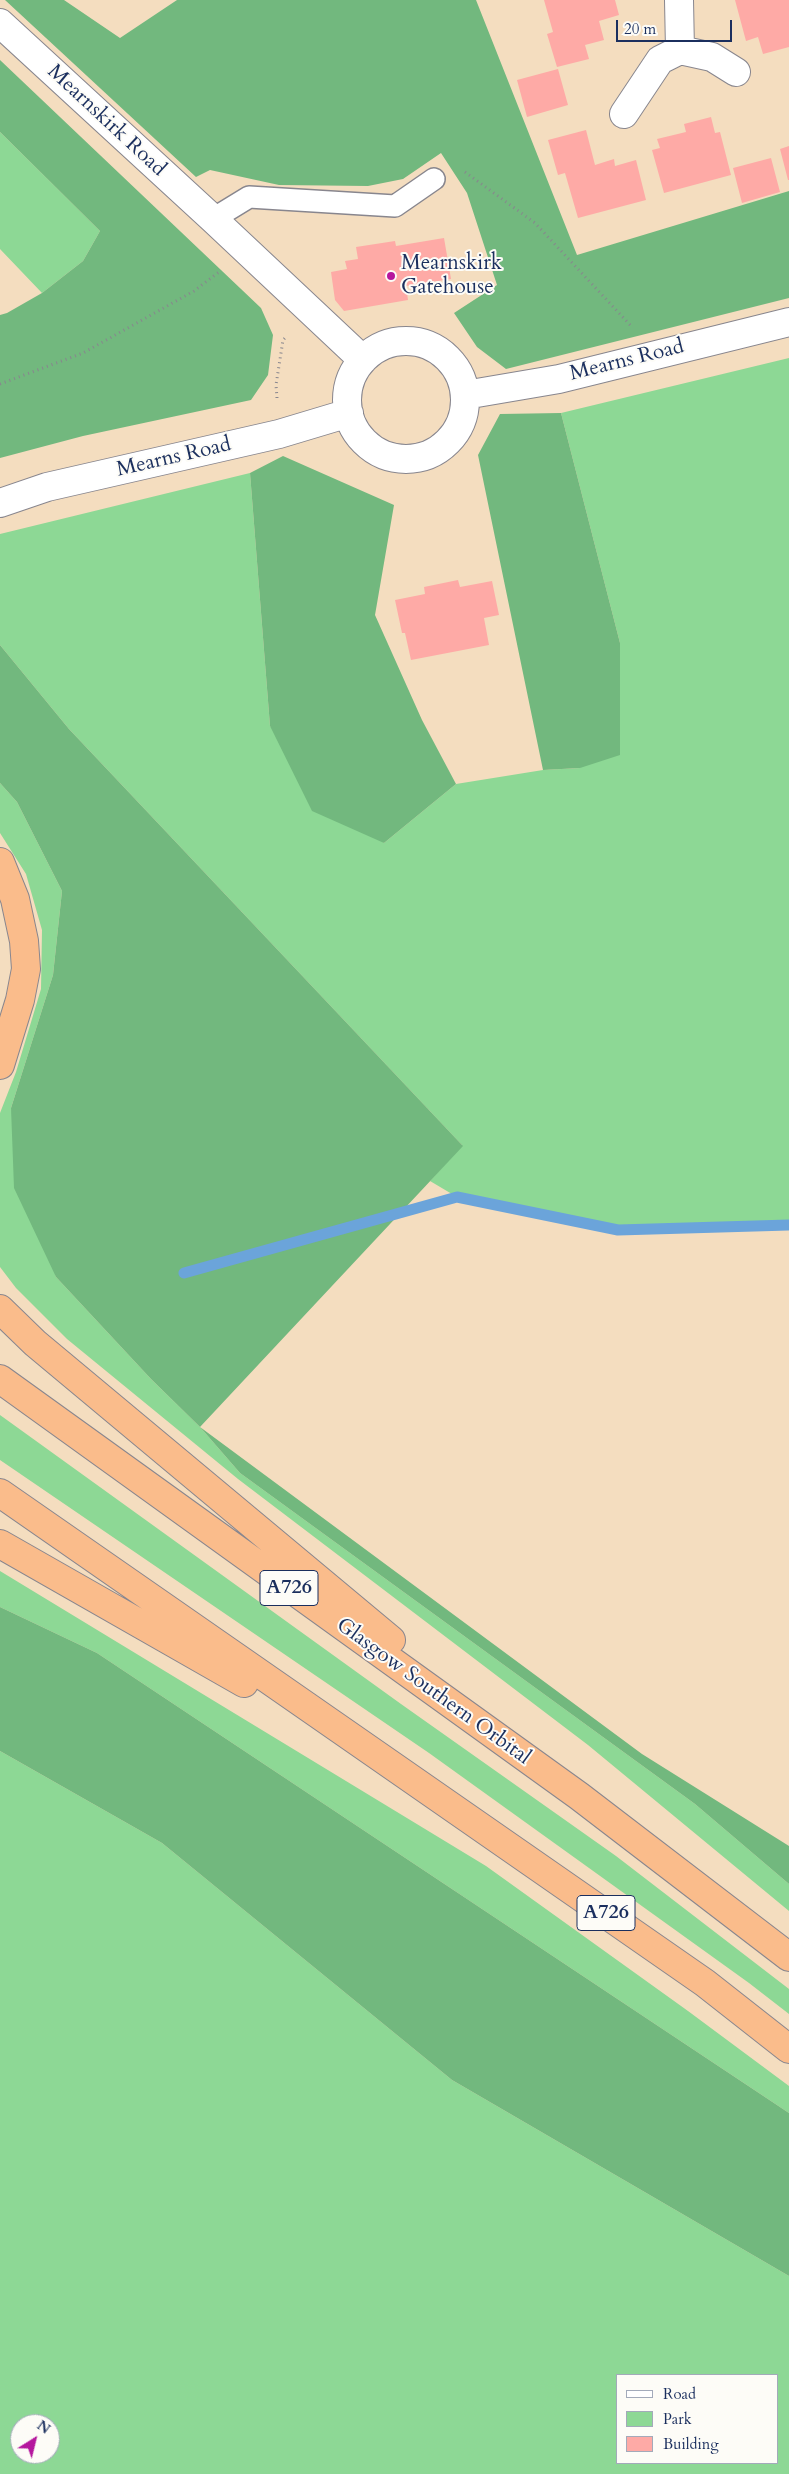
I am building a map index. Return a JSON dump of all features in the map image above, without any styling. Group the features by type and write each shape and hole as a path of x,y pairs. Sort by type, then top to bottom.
{"highway":[{"path":"0,862 15,899 24,941 26,969 20,1000 0,1065"},
{"path":"0,1309 35,1343 155,1445 579,1796"},
{"name":"Glasgow Southern Orbital","path":"0,1379 579,1796 789,1957"},
{"name":"A726","path":"0,1493 705,1983 789,2049"},
{"path":"0,1544 419,1783"}],"street":[{"path":"679,0 680,50"},
{"name":"Mearnskirk Road","path":"0,23 247,250 363,360"},
{"path":"624,114 660,60 680,50 712,57 736,72"},
{"name":"Mearns Road","path":"465,395 559,379 656,353 789,322"},
{"path":"401,341 421,342 439,350 453,364 463,381 465,395 462,421 452,438 437,451 419,458 399,459 380,454 364,442 352,426 349,413 348,390 353,372 363,360 382,346 401,341"},
{"name":"Mearns Road","path":"0,504 47,487 279,434 349,413"}],"lane":[{"path":"213,219 249,197 395,206 434,179"}],"path":[{"path":"460,168 535,222 656,353"},
{"path":"0,384 82,353 194,291 247,250"},
{"path":"279,434 276,385 284,340 311,310"}],"green space":[{"path":"5,0 64,0 120,38 177,0 476,0 577,255 789,191 789,298 506,369 477,347 454,313 497,285 467,193 441,153 403,179 368,186 279,185 210,170 196,177"},
{"path":"0,60 261,308 273,335 268,375 251,400 83,436 0,458 0,315 42,293 83,261 100,231 0,132"},
{"path":"0,132 100,231 83,261 42,293 0,249"},
{"path":"789,358 789,1225 618,1230 457,1197 430,1181 462,1145 69,729 0,645 0,534 250,473 270,726 384,843 456,784 543,770 580,768 620,643 561,413"},
{"path":"561,413 620,643 620,755 580,768 543,770 478,455 500,414"},
{"path":"283,456 394,505 375,615 422,720 456,784 384,843 312,811 270,726 250,473"},
{"path":"0,645 69,729 463,1146 200,1427 151,1379 56,1277 14,1188 11,1108 53,975 62,891 17,802 0,783"},
{"path":"0,783 17,802 62,891 53,975 11,1108 56,1277 151,1379 200,1427 240,1473 695,1804 789,1884 789,1911 588,1745 238,1479 67,1339 16,1288 0,1267 0,1113 16,1072 41,989 42,930 26,874 0,833"},
{"path":"0,1415 401,1704 616,1856 789,1989 789,2014 749,1983 429,1753 0,1460"},
{"path":"200,1427 642,1754 789,1846 789,1884 695,1804 240,1473"},
{"path":"0,1571 486,1866 789,2086 789,2113 97,1653 0,1607"},
{"path":"0,1607 97,1653 789,2113 789,2276 452,2080 162,1843 0,1751"},
{"path":"0,1751 162,1843 452,2080 789,2276 789,2474 0,2474"}],"building":[{"path":"544,0 615,0 619,15 599,21 604,40 585,45 589,59 557,67 547,34 553,32"},
{"path":"735,0 789,0 789,47 763,54 758,37 746,41"},
{"path":"558,69 568,105 527,117 517,80"},
{"path":"711,117 715,133 720,132 731,175 664,193 652,150 660,148 657,139 686,132 684,124"},
{"path":"586,130 595,165 614,159 615,166 636,160 646,200 578,218 565,173 558,175 548,140"},
{"path":"789,146 789,180 788,180 780,149"},
{"path":"771,158 780,192 742,203 733,168"},
{"name":"Mearnskirk Gatehouse","path":"444,238 451,279 406,286 408,300 344,311 335,300 331,272 347,269 345,261 358,259 356,247 395,241 396,246"},
{"path":"458,580 460,587 492,581 499,615 484,618 489,645 411,660 405,633 402,633 395,600 425,594 424,587"}],"waterway":[{"path":"184,1273 457,1197 618,1230 789,1225"}],"place":[{"name":"Mearnskirk Gatehouse","path":"391,276"}]}
